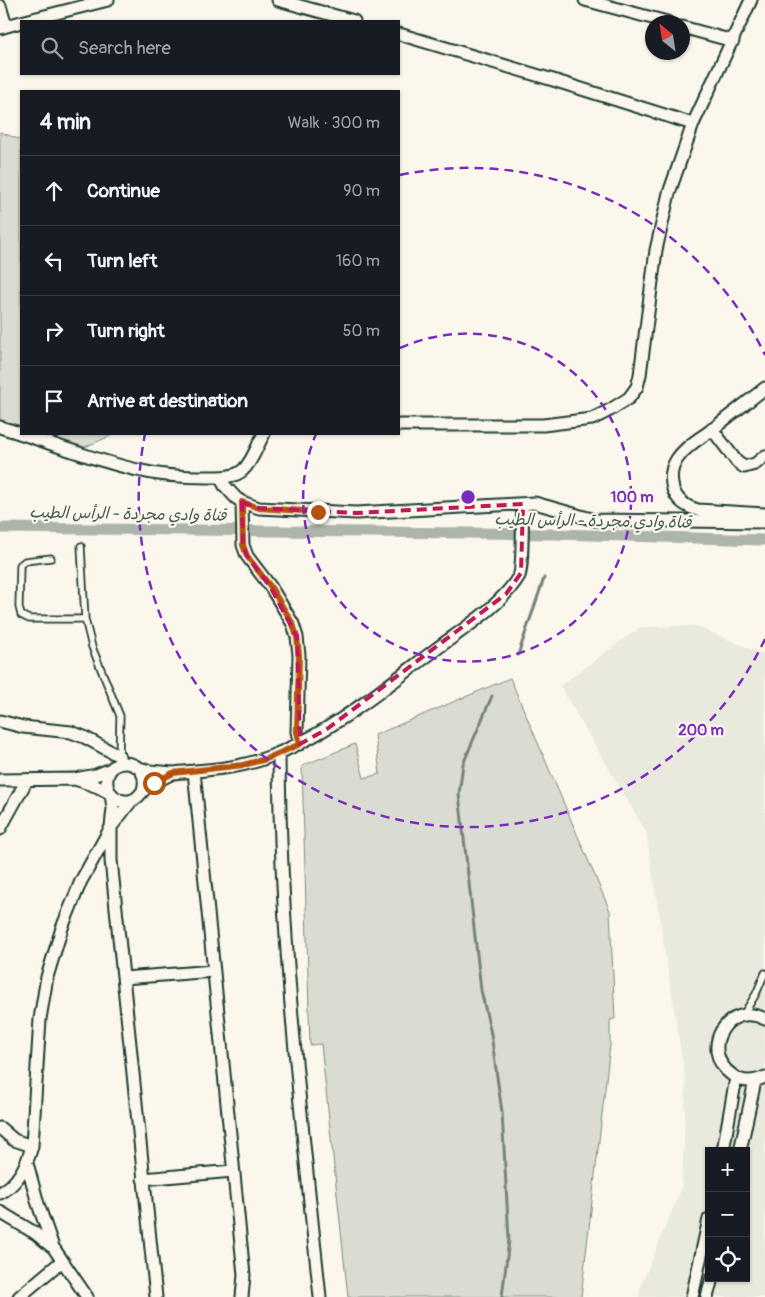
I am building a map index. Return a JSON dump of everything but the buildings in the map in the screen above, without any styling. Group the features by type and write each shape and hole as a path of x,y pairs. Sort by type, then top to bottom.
{"street":[{"path":"31,20 108,0"},
{"path":"278,0 350,20"},
{"path":"586,0 645,16"},
{"path":"400,425 542,425 578,421 598,416 629,398 637,387 640,375 656,250 667,202 693,124 751,0"},
{"path":"0,6 3,27 20,23"},
{"path":"690,29 733,40"},
{"path":"400,34 693,124"},
{"path":"765,388 689,446 676,460 671,481 675,494 684,504 698,510 765,514"},
{"path":"712,429 737,462 744,467 755,464 765,456"},
{"path":"2,430 144,472 177,476 220,477 243,471 263,435"},
{"path":"220,477 242,508 243,545 247,556 286,611 297,637 299,655 297,732 300,744"},
{"path":"242,508 356,512 523,509 535,503 582,517 607,521 765,522"},
{"path":"0,780 75,779 96,775 116,763 128,763 150,771 173,773 194,771 243,765 266,759 300,744 326,729 414,666 468,626 506,594 521,573 523,509"},
{"path":"0,721 33,728 57,729 84,736 116,763"},
{"path":"279,753 279,824 294,1050 320,1297"},
{"path":"116,763 106,782 111,794 113,808 111,860 156,1297"},
{"path":"139,768 144,778 143,790"},
{"path":"194,771 244,1276 242,1297"},
{"path":"0,1193 6,1190 18,1178 27,1163 32,1146 40,1018 47,977 62,928 81,881 111,827 132,800 140,795 143,790 173,773"},
{"path":"75,779 98,787 122,801 132,800"},
{"path":"0,829 27,780"},
{"path":"124,978 214,971"},
{"path":"741,1147 760,1079 742,1081 725,1070 719,1061 716,1047 725,1026 734,1019 742,1016 758,1015 765,1019"},
{"path":"724,1147 736,1078"},
{"path":"0,1128 14,1140 32,1146"},
{"path":"27,1163 38,1204 53,1247 87,1297"},
{"path":"143,1178 233,1171"},
{"path":"0,1212 35,1233 53,1247"},
{"path":"692,1297 705,1237"},
{"path":"19,1297 62,1261"},
{"path":"707,1297 711,1282"}],"lane":[{"path":"81,546 85,619 92,647 120,716 116,763"},
{"path":"51,558 25,561 18,568 19,611 25,618 29,619 85,619"},
{"path":"742,1016 756,994 765,973"}],"highlighted area":[{"path":"242,502 259,508 356,513 523,504 521,573 506,594 327,729 300,744 297,637 270,586 247,556 243,545"}],"shaded area":[{"path":"0,132 20,140 20,427 0,420"},
{"path":"46,435 113,435 85,447"},
{"path":"696,626 765,655 765,1297 639,1297 640,1288 682,1186 686,1084 646,832 560,686 640,627"},
{"path":"510,678 610,911 615,1019 610,1020 610,1045 581,1297 348,1297 321,1044 310,1045 302,766 355,744 364,778 380,774 375,735"}],"waterway":[{"name":"قناة وادي مجردة - الرأس الطيب","path":"0,528 555,534 765,540"},
{"path":"518,655 544,578"},
{"path":"492,696 463,764 459,794 481,990 491,1034 502,1112 509,1240 502,1297"}],"route":[{"path":"154,783 173,773 243,765 266,759 300,744 297,732 299,655 297,637 293,624 270,586 247,556 243,545 242,502 259,508 318,512"}]}
